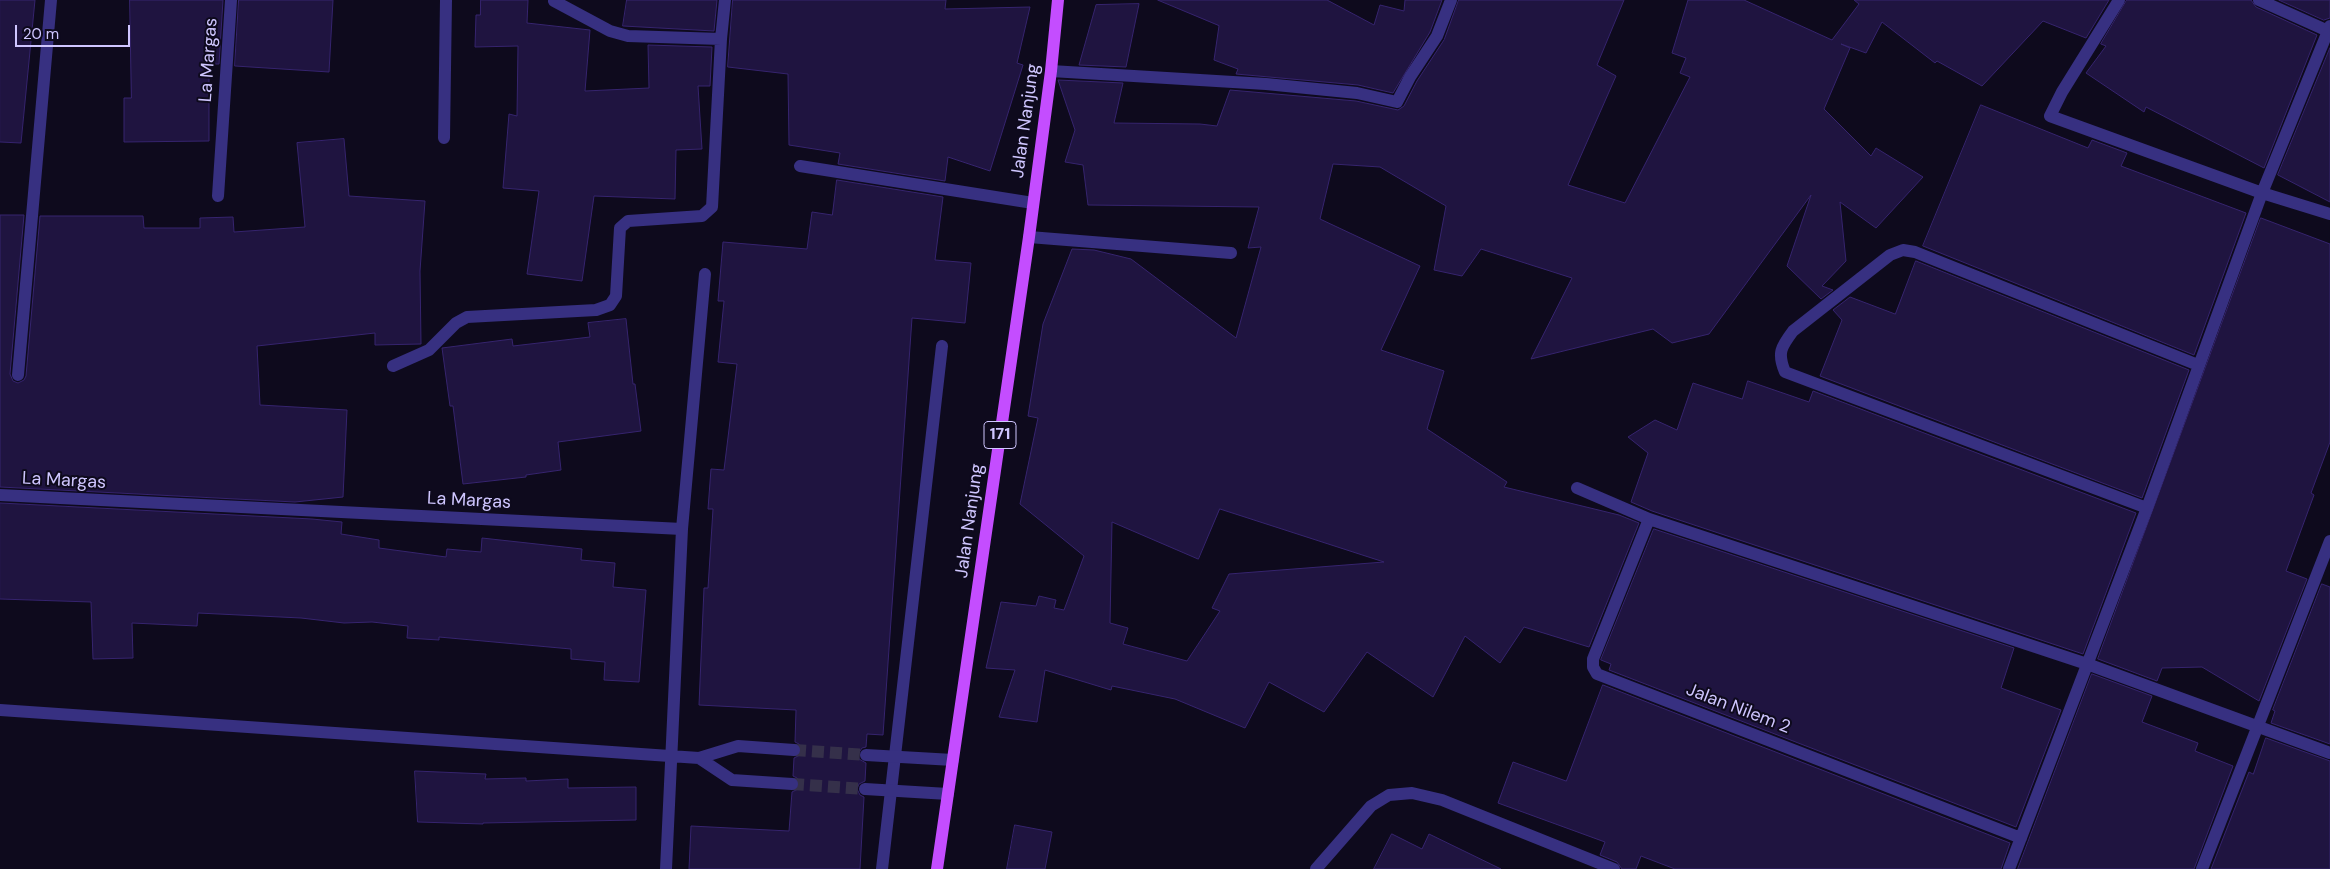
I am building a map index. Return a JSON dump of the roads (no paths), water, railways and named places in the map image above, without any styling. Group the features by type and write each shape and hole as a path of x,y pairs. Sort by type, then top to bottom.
{"main road":[{"name":"Jalan Nanjung","path":"937,869 1033,203 1051,70 1058,0"}],"street":[{"path":"18,375 51,0"},
{"name":"La Margas","path":"218,196 231,0"},
{"path":"444,138 446,0"},
{"path":"393,366 430,350 456,323 468,317 596,310 610,305 616,296 620,228 628,221 702,216 712,207 721,39 725,0"},
{"path":"1051,70 1266,84 1357,93 1397,102 1410,77 1437,36 1451,0"},
{"path":"2119,0 2062,92 2050,116 2262,193 2330,214"},
{"path":"2009,869 2147,508 2262,193 2329,28 2259,0"},
{"path":"554,1 610,31 628,36 721,39"},
{"path":"800,166 1033,203"},
{"path":"1028,237 1231,253"},
{"path":"2147,508 1785,372 1780,359 1782,345 1793,331 1890,256 1903,250 1915,252 2198,365"},
{"path":"666,869 682,528 705,274"},
{"path":"882,869 942,346"},
{"path":"1577,488 1649,519 2087,664 2330,753"},
{"name":"La Margas","path":"0,495 682,528"},
{"name":"Jalan Nilem 2","path":"1649,519 1593,659 1593,667 1597,674 2021,838"},
{"path":"2202,869 2258,727 2326,565 2330,541"},
{"path":"0,710 699,758 738,746 794,750"},
{"path":"866,755 953,760"},
{"path":"699,758 732,780 792,784"},
{"path":"865,789 948,794"},
{"path":"1316,869 1371,806 1389,795 1412,793 1442,800 1614,869"}],"tunnel":[{"path":"794,750 866,755"},
{"path":"792,784 865,789"}]}
